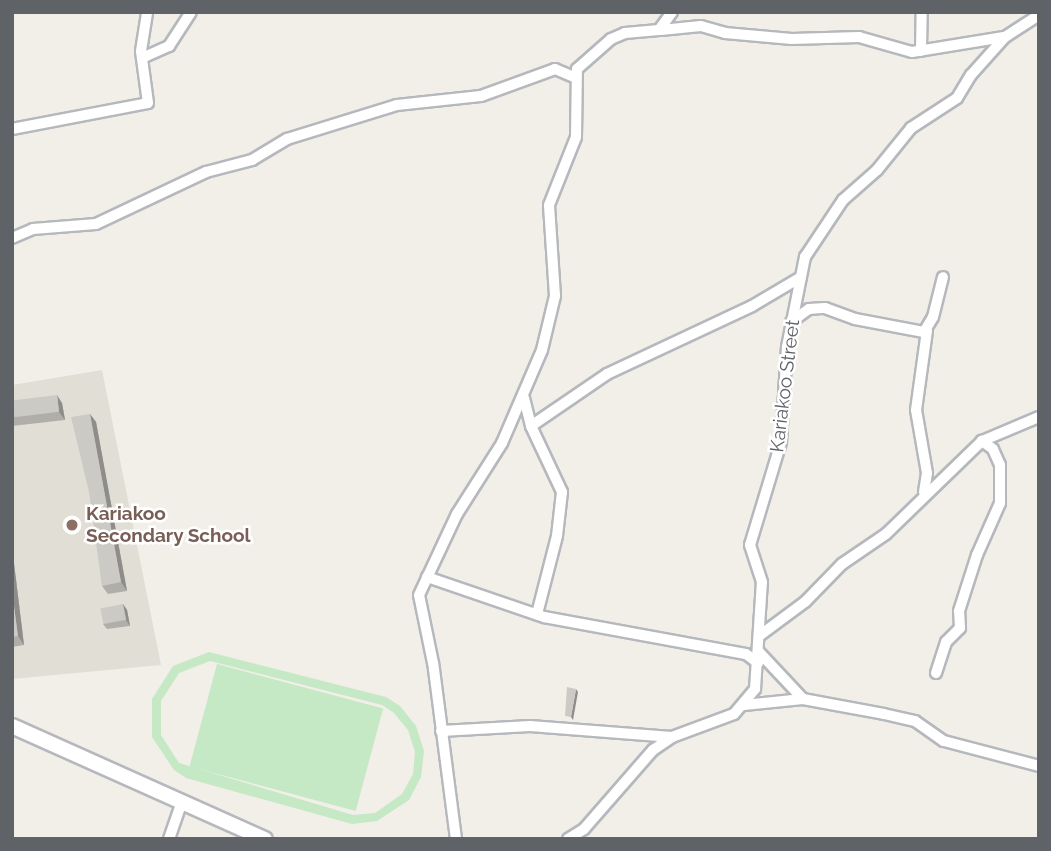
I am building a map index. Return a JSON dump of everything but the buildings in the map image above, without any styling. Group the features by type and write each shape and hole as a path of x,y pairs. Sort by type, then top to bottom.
{"street":[{"path":"12,129 145,104 150,97 142,58 147,12"},
{"path":"142,58 169,46 191,12"},
{"path":"659,30 673,12"},
{"path":"921,51 922,12"},
{"name":"Kariakoo Street","path":"744,705 755,689 762,582 750,545 781,442 791,322 808,249 843,200 877,170 911,128 957,98 971,75 1004,37 1039,15"},
{"path":"457,839 433,663 420,611 419,595 457,514 502,443 524,398 554,305 549,205 576,137 573,77 589,54 625,33 701,26 725,33 792,39 859,37 902,51 921,51 1004,37"},
{"path":"12,238 33,229 96,224 206,173 252,160 287,139 397,105 481,96 555,69 573,77"},
{"path":"531,426 607,374 752,306 800,277"},
{"path":"924,493 927,473 916,410 927,331 943,277"},
{"path":"791,322 809,309 825,308 911,332 927,331"},
{"path":"524,398 531,426 562,492 557,536 537,614"},
{"path":"759,636 805,602 827,577 886,534 924,493 982,441 1039,416"},
{"path":"936,673 946,642 960,628 959,611 977,555 1000,503 1000,465 993,449 982,441"},
{"path":"427,577 537,614 652,640 746,654 758,663"},
{"path":"758,650 803,699"},
{"path":"568,839 584,829 653,750 672,737 725,718 744,705 803,699 911,720 944,741 1039,766"},
{"path":"12,726 259,838"},
{"path":"441,731 530,726 672,737"},
{"path":"169,839 181,804"}],"shaded area":[{"name":"Kariakoo Secondary School","path":"102,370 161,665 12,679 12,385"}],"green space":[{"path":"209,652 386,697 400,706 416,726 424,751 421,777 409,800 377,821 352,824 186,778 174,770 152,737 152,699 173,666","holes":["210,661 382,705 394,713 408,730 415,752 413,774 402,794 375,813 353,815 179,763 161,735 161,701 179,673"]},
{"path":"217,664 383,709 356,811 190,766"}],"place":[{"name":"Kariakoo Secondary School","path":"72,525"}]}
